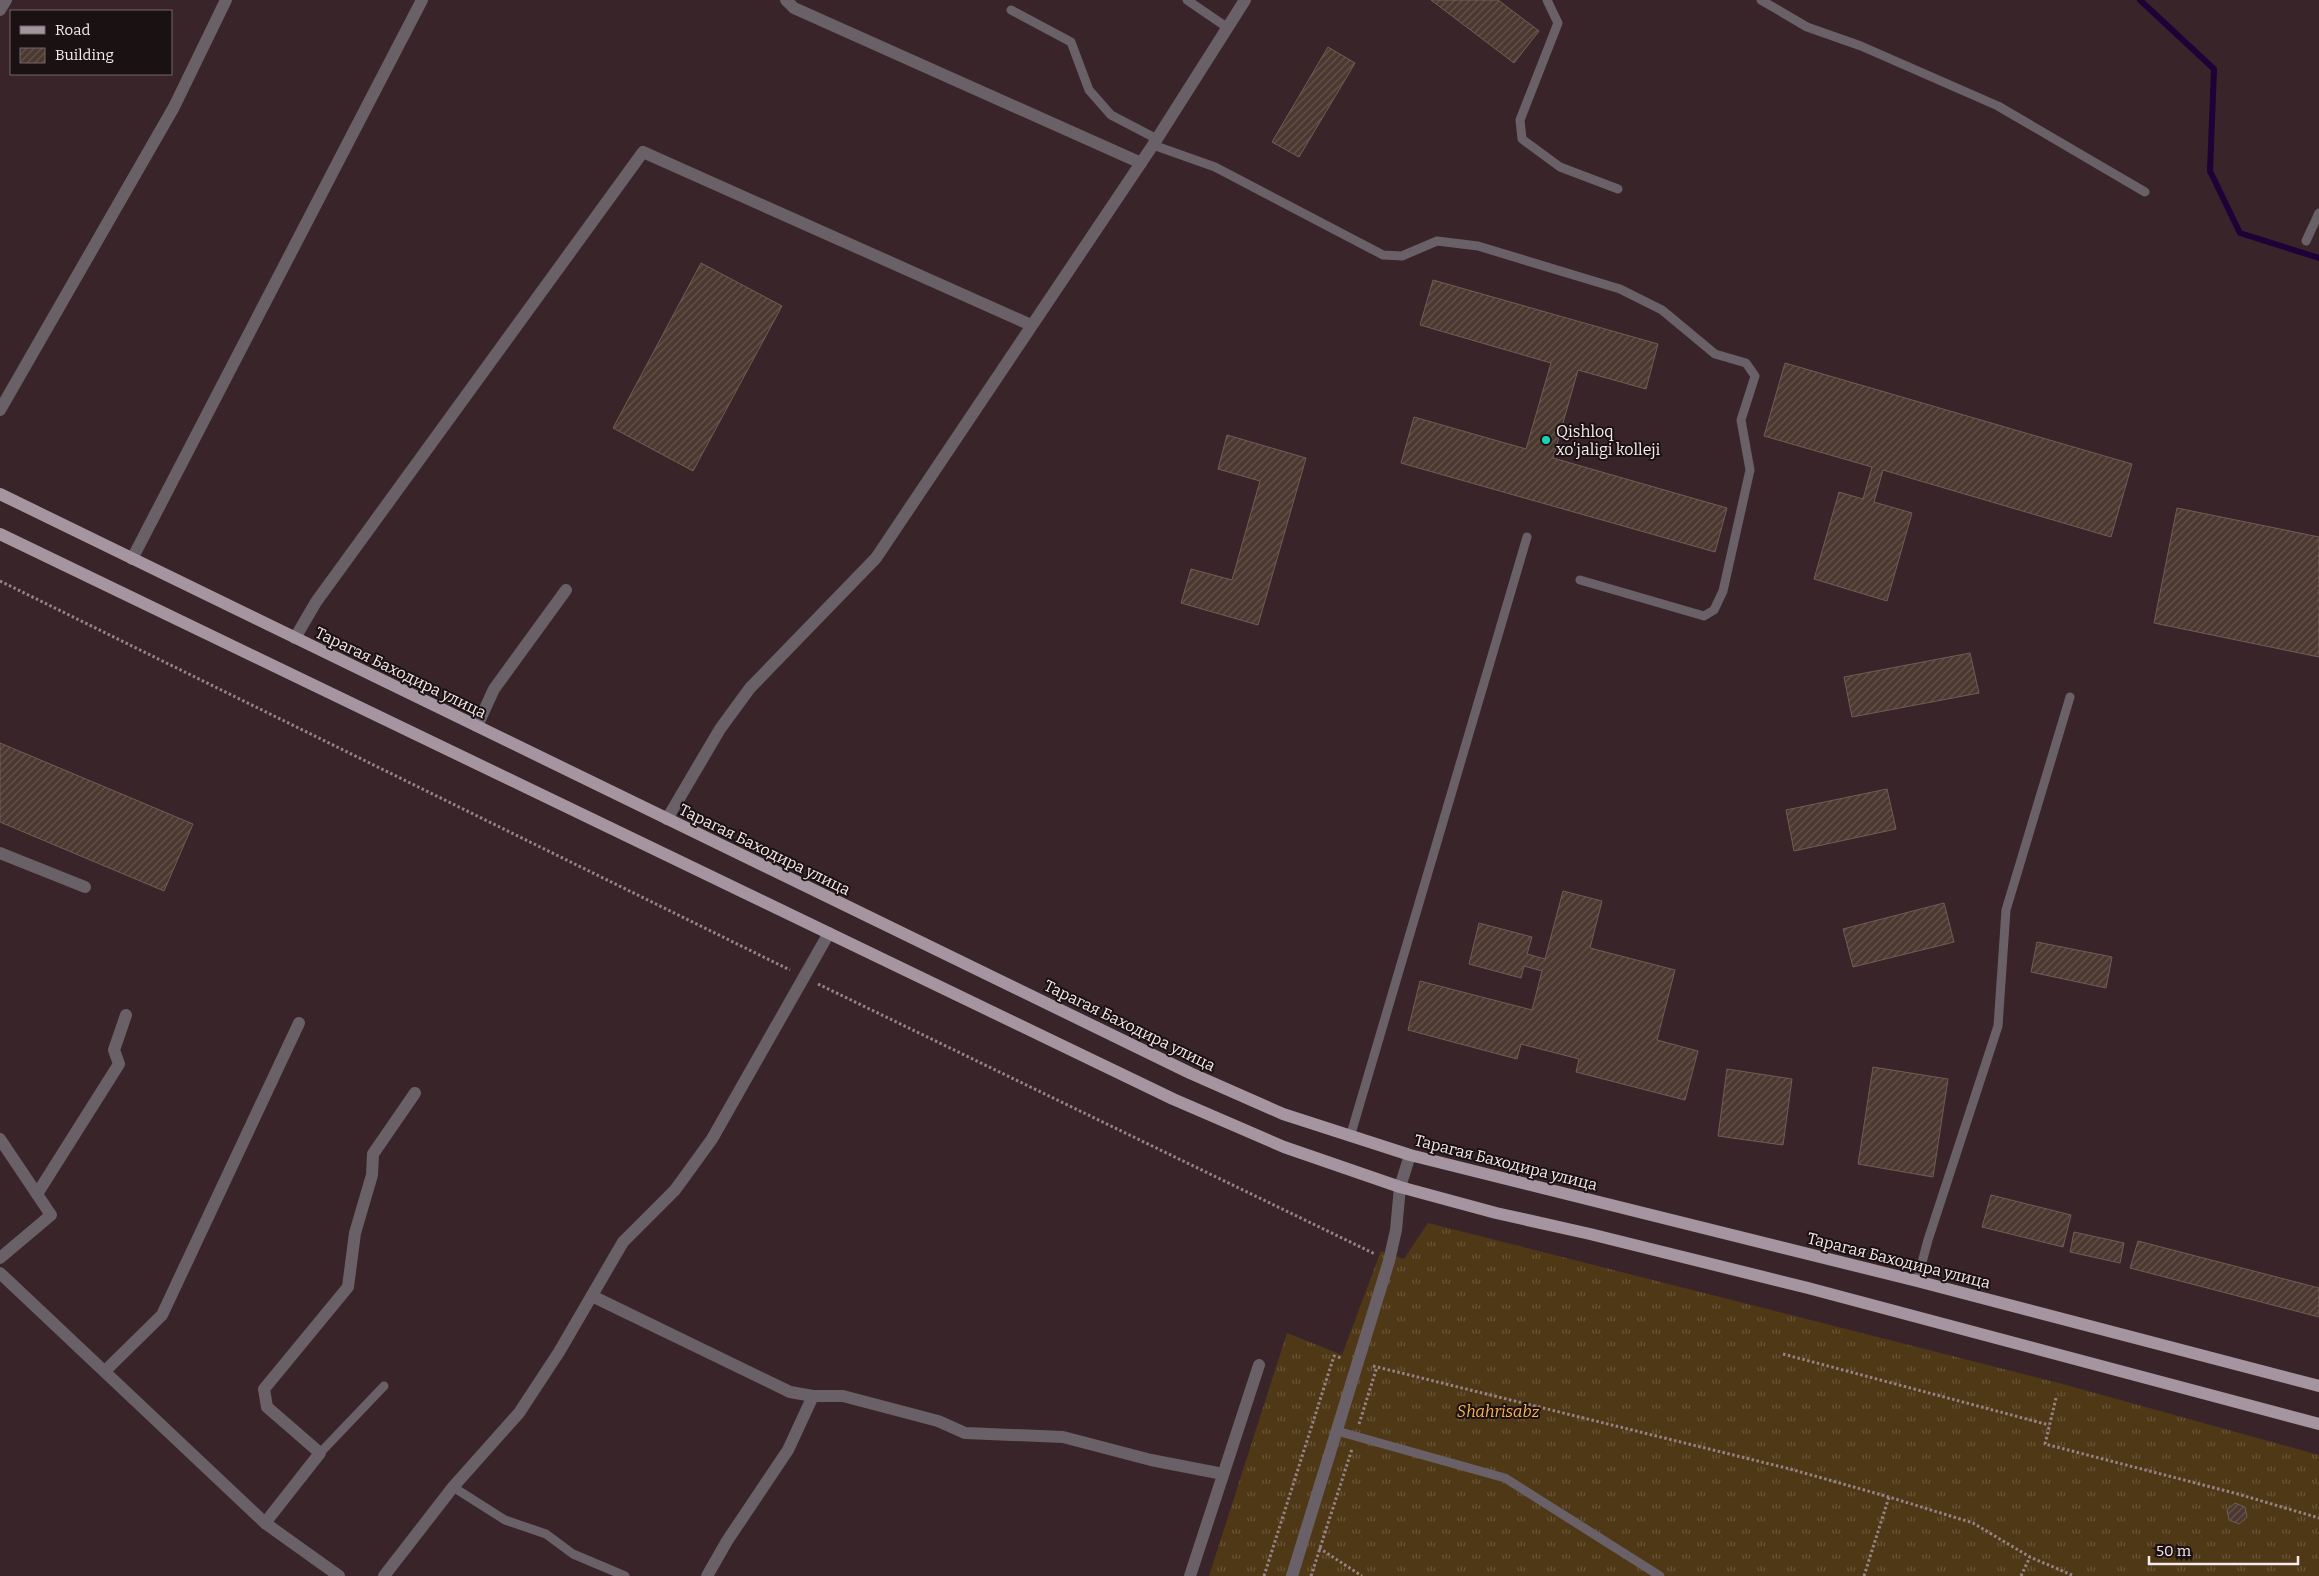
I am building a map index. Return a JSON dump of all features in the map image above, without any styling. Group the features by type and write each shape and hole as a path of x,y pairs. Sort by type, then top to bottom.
{"main road":[{"name":"Тарагая Баходира улица","path":"0,494 1190,1074 1283,1114 1410,1155 1917,1281 2319,1386"},
{"path":"0,534 1172,1099 1284,1147 1400,1187 1496,1213 1600,1236 1808,1288 2319,1424"}],"street":[{"path":"0,10 6,0"},
{"path":"0,410 174,106 226,0"},
{"path":"132,559 422,0"},
{"path":"786,0 794,8 1141,163"},
{"path":"667,819 720,729 750,688 876,558 1155,142 1245,0"},
{"path":"295,638 316,602 643,152 1031,325"},
{"path":"477,726 494,689 566,590"},
{"path":"0,853 85,887"},
{"path":"384,1576 453,1487 519,1413 592,1296 623,1242 675,1190 712,1139 829,932"},
{"path":"37,1194 119,1064 114,1050 126,1015"},
{"path":"105,1371 162,1315 299,1023"},
{"path":"265,1523 320,1453 267,1407 264,1389 348,1287 355,1233 372,1175 373,1154 414,1093"},
{"path":"0,1139 51,1215 0,1258"},
{"path":"1292,1576 1389,1261 1396,1230 1400,1187 1410,1155"},
{"path":"0,1272 265,1523 340,1576"},
{"path":"592,1296 790,1392 813,1396 843,1396 938,1421 965,1433 1063,1437 1151,1460 1223,1474"},
{"path":"1190,1576 1259,1365"},
{"path":"708,1576 727,1541 788,1450 813,1396"}],"lane":[{"path":"1187,0 1228,28"},
{"path":"1547,0 1558,23 1520,120 1522,138 1560,167 1618,189"},
{"path":"1761,0 1807,27 1861,46 1998,106 2145,192"},
{"path":"1012,10 1071,42 1089,90 1111,115 1155,142 1216,167 1383,255 1402,256 1437,240 1470,245 1620,289 1662,310 1715,354 1746,364 1755,376 1742,420 1750,470 1723,591 1714,610 1704,616 1580,580"},
{"path":"2306,241 2319,213"},
{"path":"1350,1137 1527,537"},
{"path":"1917,1281 1928,1240 1998,1026 2006,910 2070,697"},
{"path":"320,1453 384,1386"},
{"path":"1337,1431 1505,1478 1660,1576"},
{"path":"453,1487 505,1520 546,1534 573,1554 625,1576"}],"path":[{"path":"0,581 804,977 1389,1261"},
{"path":"1783,1354 2050,1425"},
{"path":"1264,1576 1334,1356 1790,1469 1889,1497 1973,1523 2030,1558 2074,1576"},
{"path":"1311,1576 1377,1367"},
{"path":"2056,1398 2045,1444 2238,1494 2319,1518"},
{"path":"1864,1576 1889,1497"},
{"path":"1304,1539 1362,1576"},
{"path":"2021,1576 2030,1558"}],"green space":[{"name":"Shahrisabz","path":"1428,1223 2059,1383 2319,1455 2319,1576 1209,1576 1287,1333 1342,1355 1381,1251 1404,1259"}],"building":[{"path":"1431,0 1498,0 1539,31 1514,63"},
{"path":"1328,47 1355,63 1299,157 1272,142"},
{"path":"701,263 782,306 693,471 613,428"},
{"path":"1433,280 1658,344 1646,389 1578,370 1553,458 1727,508 1715,552 1401,463 1414,417 1526,449 1551,363 1420,325"},
{"path":"1785,363 2132,464 2111,537 1883,470 1874,502 1912,513 1887,601 1814,579 1839,492 1863,499 1872,467 1764,436"},
{"path":"1227,435 1306,458 1258,625 1181,603 1191,569 1232,580 1260,481 1218,469"},
{"path":"2177,508 2319,537 2319,657 2154,623"},
{"path":"1970,653 1979,693 1852,717 1844,677"},
{"path":"0,743 193,824 164,891 0,822"},
{"path":"1887,789 1896,829 1794,851 1786,810"},
{"path":"1563,891 1602,901 1590,948 1675,970 1657,1040 1698,1051 1685,1100 1576,1072 1579,1059 1521,1044 1517,1059 1408,1030 1420,981 1532,1010 1542,971 1524,966 1521,978 1469,964 1479,923 1532,937 1527,954 1545,959"},
{"path":"1944,903 1954,942 1853,967 1843,929"},
{"path":"2037,942 2112,957 2106,988 2031,972"},
{"path":"1873,1067 1948,1079 1933,1177 1858,1164"},
{"path":"1727,1069 1792,1079 1783,1145 1718,1136"},
{"path":"1991,1195 2071,1215 2063,1247 1982,1227"},
{"path":"2074,1232 2124,1243 2120,1263 2070,1252"},
{"path":"2138,1241 2319,1288 2319,1317 2130,1268"},
{"path":"2235,1503 2245,1507 2247,1517 2239,1524 2229,1520 2227,1510"}],"waterway":[{"path":"2140,0 2214,69 2210,171 2240,233 2319,258"}],"place":[{"name":"Qishloq xo'jaligi kolleji","path":"1546,440"}]}
